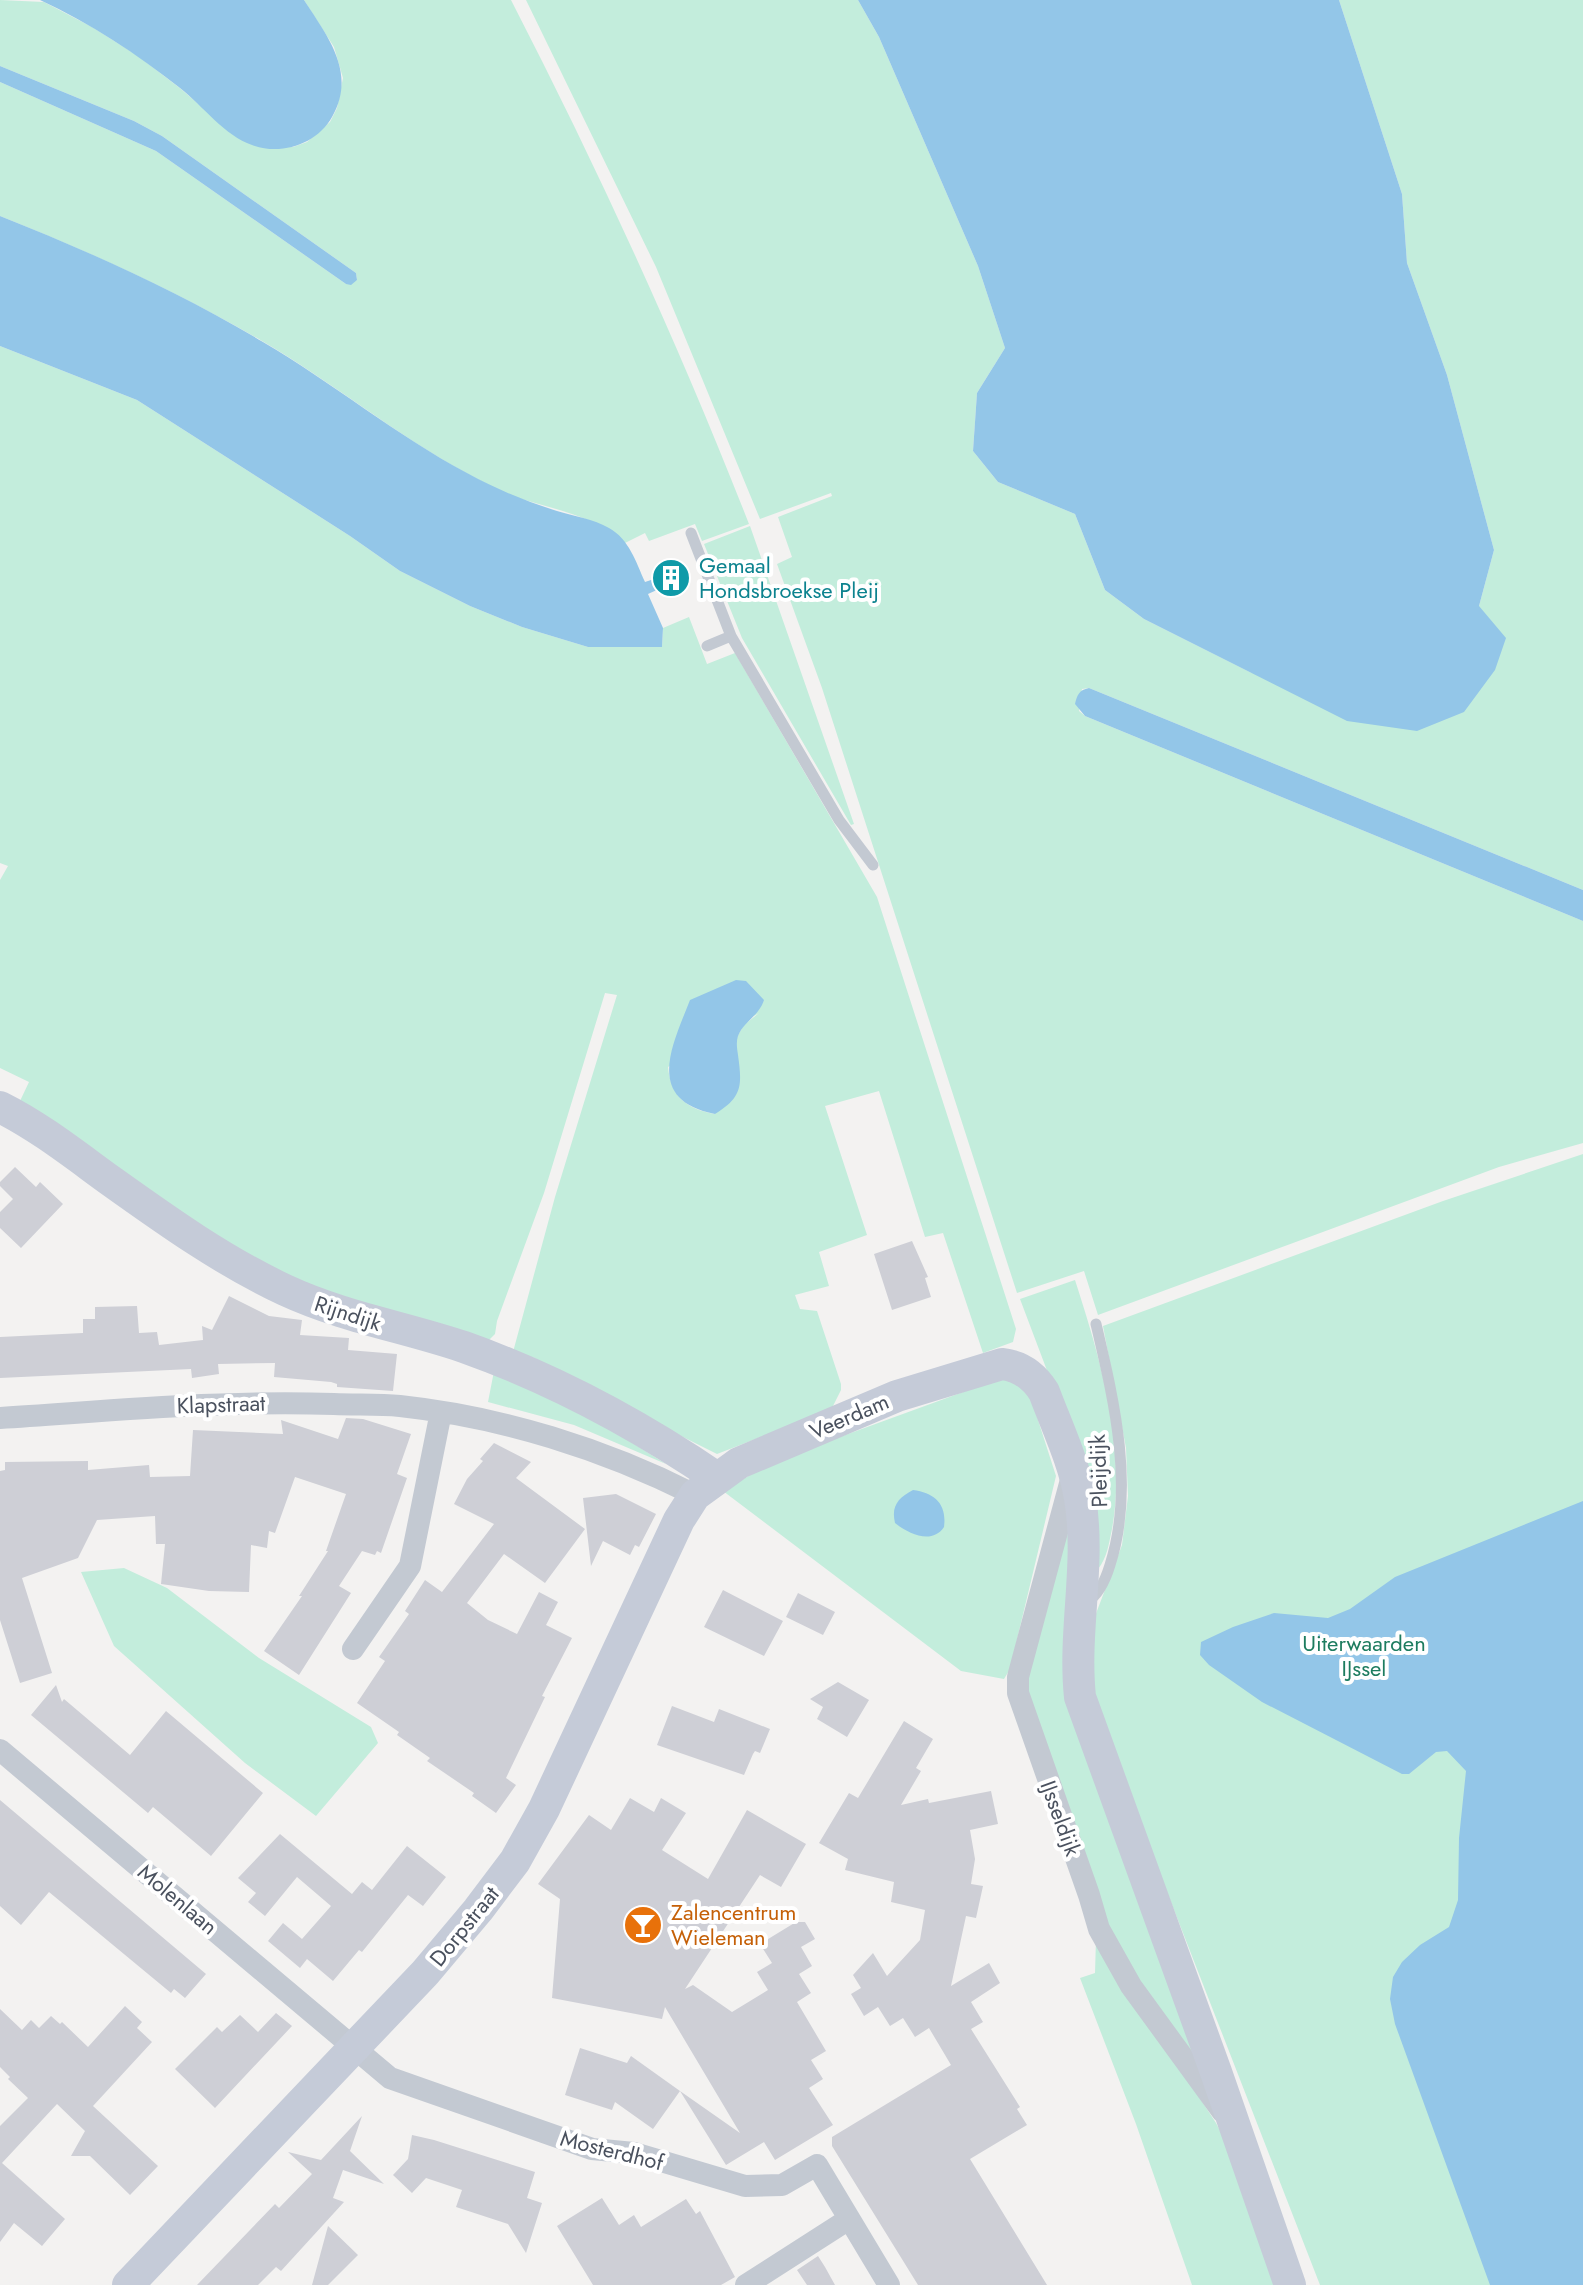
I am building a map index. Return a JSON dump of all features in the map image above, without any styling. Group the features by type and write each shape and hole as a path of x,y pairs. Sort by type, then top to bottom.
{"street":[{"name":"Rijndijk","path":"0,1107 65,1147 176,1227 249,1272 321,1306 460,1346 542,1379 641,1430 706,1486"},
{"name":"Veerdam","path":"706,1486 739,1463 897,1396 985,1367 1014,1365"},
{"name":"IJsseldijk","path":"1014,1365 1038,1382 1044,1392 1074,1471 1080,1499 1078,1674 1087,1720 1290,2285"},
{"name":"Klapstraat","path":"0,1418 258,1401 399,1406 493,1422 582,1447 650,1472 706,1486"},
{"path":"353,1649 410,1566 441,1412"},
{"name":"IJsseldijk","path":"1074,1471 1018,1677 1018,1693 1099,1929 1131,1986 1235,2130"},
{"name":"Dorpstraat","path":"128,2285 434,1963 515,1861 550,1795 679,1520 706,1486"},
{"name":"Molenlaan","path":"0,1750 356,2048"},
{"name":"Mosterdhof","path":"356,2048 390,2078 592,2149 634,2153 745,2186 782,2185 817,2165 889,2285"},
{"path":"746,2285 849,2219"}],"lane":[{"path":"691,533 731,636 839,820 873,865"},
{"path":"707,646 731,636"},
{"name":"Pleijdijk","path":"1080,1605 1092,1599 1106,1577 1115,1548 1121,1506 1116,1415 1096,1324"}],"green space":[{"path":"0,0 44,2 138,56 235,136 293,147 307,142 330,122 337,108 343,78 334,47 304,0 511,0 637,259 749,524 702,541 695,524 649,541 645,533 625,543 588,520 509,495 466,473 262,341 166,289 0,216 0,82 156,151 346,284 357,280 356,273 162,136 134,121 0,66"},
{"path":"526,0 858,0 879,37 978,266 1005,348 977,393 973,451 998,482 1075,514 1105,590 1144,619 1252,673 1479,606 1494,550 1447,375 1407,263 1402,194 1339,0 1583,0 1583,890 1089,688 1082,689 1079,711 1583,921 1583,1143 1499,1167 1098,1315 1084,1271 1017,1293 822,688 777,564 792,557 778,517 832,496 831,493 760,519 656,267"},
{"path":"0,346 137,400 400,571 470,606 522,627 588,647 662,647 663,628 689,617 707,664 735,653 877,897 1016,1329 1013,1342 983,1353 943,1233 925,1237 879,1091 825,1106 867,1235 819,1252 829,1286 795,1295 800,1309 817,1311 841,1384 831,1410 717,1454 559,1375 535,1358 513,1352 555,1197 617,995 605,993 544,1193 495,1334 487,1342 298,1284 239,1254 20,1101 29,1082 0,1068 0,880 8,866 0,863","holes":["759,1013 744,1025 738,1035 715,1114 696,1109 682,1100 673,1086 668,1067"]},
{"path":"750,526 854,824 851,825 742,638 704,544"},
{"name":"Uiterwaarden IJssel","path":"1583,1154 1583,2285 1320,2285 1097,1712 1089,1632 1122,1545 1128,1496 1126,1448 1103,1326 1443,1201"},
{"path":"1075,1280 1102,1371 1116,1466 1112,1529 1106,1555 1098,1569 1057,1397 1020,1299"},
{"path":"495,1366 537,1383 666,1464 574,1425 488,1402"},
{"path":"1007,1376 1029,1392 1056,1476 1010,1669 1004,1679 961,1671 723,1491 774,1461"},
{"path":"1070,1505 1067,1666 1205,2074 1117,1951 1032,1717 1027,1677"},
{"path":"124,1568 167,1588 259,1658 371,1727 378,1743 316,1816 245,1763 114,1646 81,1572"},
{"path":"1096,1939 1216,2123 1230,2150 1278,2285 1192,2285 1136,2124 1080,1978 1095,1973"}],"water":[{"path":"40,0 304,0 336,56 342,85 339,101 332,117 308,141 275,149 252,145 233,135 180,88 130,51"},
{"path":"858,0 1339,0 1402,194 1407,263 1447,375 1494,550 1479,606 1506,638 1495,670 1464,712 1417,731 1347,721 1144,619 1105,590 1075,514 998,482 973,451 977,393 1005,348 978,266 879,37"},
{"path":"0,66 134,121 162,136 356,273 357,280 351,285 346,284 156,151 0,82"},
{"path":"0,216 68,244 199,306 289,358 415,442 478,479 534,503 609,528 627,545 645,582 654,579 659,589 648,594 663,628 662,647 588,647 522,627 470,606 400,571 137,400 0,346"},
{"path":"1089,688 1583,890 1583,921 1085,716 1075,704 1079,693"},
{"path":"736,980 746,981 764,1000 738,1036 740,1082 736,1096 715,1114 693,1107 679,1097 671,1084 671,1053 690,1000"},
{"path":"913,1490 933,1497 944,1512 944,1527 933,1536 913,1534 895,1523 897,1503"},
{"path":"1583,1501 1583,2285 1490,2285 1395,2024 1390,1999 1393,1977 1402,1962 1420,1945 1449,1927 1458,1900 1459,1838 1466,1771 1447,1751 1436,1752 1409,1774 1402,1774 1262,1702 1209,1665 1200,1655 1201,1642 1274,1613 1328,1618 1350,1609 1395,1577"}],"building":[{"name":"Gemaal Hondsbroekse Pleij","path":"679,560 689,586 663,596 653,570"},
{"path":"15,1167 36,1187 40,1182 63,1204 21,1248 0,1228 0,1212 13,1199 0,1186 0,1182"},
{"path":"912,1241 928,1277 925,1278 931,1297 892,1310 874,1254"},
{"path":"229,1296 269,1316 302,1320 300,1335 349,1338 348,1350 397,1354 393,1391 337,1387 331,1382 274,1377 275,1363 218,1364 219,1374 192,1378 191,1369 0,1378 0,1337 83,1333 83,1319 95,1319 95,1307 137,1306 139,1333 157,1332 159,1345 203,1340 202,1326 212,1330"},
{"path":"346,1418 363,1419 411,1434 397,1474 407,1478 381,1553 377,1551 375,1555 362,1551 339,1586 351,1593 299,1675 264,1651 328,1551 346,1494 295,1477 275,1533 269,1531 267,1548 251,1545 249,1592 209,1591 161,1584 165,1544 156,1544 155,1516 97,1520 78,1558 22,1578 52,1673 20,1683 0,1620 0,1471 5,1470 5,1462 88,1461 88,1470 149,1465 150,1477 190,1476 193,1430 283,1434 281,1420 338,1439"},
{"path":"494,1443 531,1462 516,1478 585,1529 545,1583 504,1554 467,1603 488,1620 517,1634 539,1592 558,1602 546,1625 572,1638 542,1696 545,1697 506,1778 516,1785 496,1813 472,1796 474,1793 427,1761 430,1758 397,1735 399,1732 357,1703 385,1661 379,1657 409,1614 405,1611 425,1580 442,1592 494,1524 454,1504 467,1479 483,1461 480,1459"},
{"path":"616,1494 656,1514 639,1547 635,1545 630,1555 603,1541 591,1566 583,1498"},
{"path":"723,1590 783,1621 764,1656 704,1627"},
{"path":"798,1593 835,1612 823,1635 786,1617"},
{"path":"838,1682 869,1700 847,1737 817,1719 823,1707 810,1699"},
{"path":"56,1685 62,1702 64,1699 130,1755 166,1711 263,1793 211,1856 153,1807 148,1813 31,1715"},
{"path":"672,1706 714,1722 719,1709 770,1729 760,1753 755,1751 744,1775 657,1745"},
{"path":"904,1721 933,1739 916,1768 921,1771 901,1805 991,1791 998,1824 970,1830 975,1859 971,1884 983,1886 976,1918 966,1916 951,1986 989,1963 1000,1983 971,2002 983,2022 971,2029 1020,2107 1017,2109 1027,2125 970,2159 1047,2285 918,2285 832,2146 832,2137 951,2065 929,2028 915,2037 903,2018 890,2026 878,2007 864,2016 851,1994 861,1988 853,1975 873,1953 887,1976 920,1940 925,1910 891,1902 894,1882 845,1870 848,1859 819,1843 849,1793 858,1798"},
{"path":"630,1798 654,1812 661,1798 686,1813 662,1850 708,1879 747,1810 806,1844 781,1887 760,1875 685,1989 693,1985 732,2012 768,1990 757,1972 772,1963 760,1944 796,1922 805,1922 815,1939 801,1947 812,1966 799,1974 811,1993 797,2002 826,2051 811,2060 823,2079 809,2088 833,2125 775,2160 764,2142 726,2165 680,2091 740,2133 665,2007 662,2019 552,1998 560,1899 538,1884 589,1815 611,1830"},
{"path":"0,1800 206,1974 185,1998 174,1989 171,1993 49,1892 21,1925 0,1906"},
{"path":"280,1834 352,1894 362,1882 372,1890 407,1846 446,1877 423,1906 408,1895 362,1952 359,1950 333,1981 307,1959 300,1968 268,1941 283,1923 302,1939 331,1906 297,1877 265,1916 248,1902 256,1893 238,1878"},
{"path":"125,2006 142,2022 137,2028 152,2042 93,2106 158,2166 130,2195 90,2156 71,2156 85,2131 57,2104 2,2163 65,2219 42,2246 14,2223 0,2242 0,2126 28,2098 0,2067 0,2009 22,2030 31,2020 39,2028 51,2016 60,2024 62,2022 88,2047"},
{"path":"276,2013 292,2026 215,2108 175,2069 217,2027 222,2032 240,2015 258,2032"},
{"path":"580,2048 627,2063 631,2056 680,2091 653,2129 615,2102 612,2110 565,2095"},
{"path":"362,2116 350,2151 384,2184 343,2170 333,2198 344,2202 281,2271 276,2267 258,2285 197,2285 275,2204 279,2208 312,2174 288,2152 321,2160"},
{"path":"412,2135 535,2172 527,2198 542,2203 526,2253 508,2224 456,2207 462,2190 426,2178 412,2193 393,2175 408,2159"},
{"path":"602,2198 619,2225 634,2215 641,2227 686,2199 696,2214 700,2211 735,2277 721,2285 593,2285 557,2226"},
{"path":"328,2226 358,2255 328,2285 312,2285"},
{"path":"818,2256 835,2285 807,2285 797,2270"}],"place":[{"name":"Gemaal Hondsbroekse Pleij","path":"671,578"},
{"name":"Zalencentrum Wieleman","path":"643,1925"}]}
